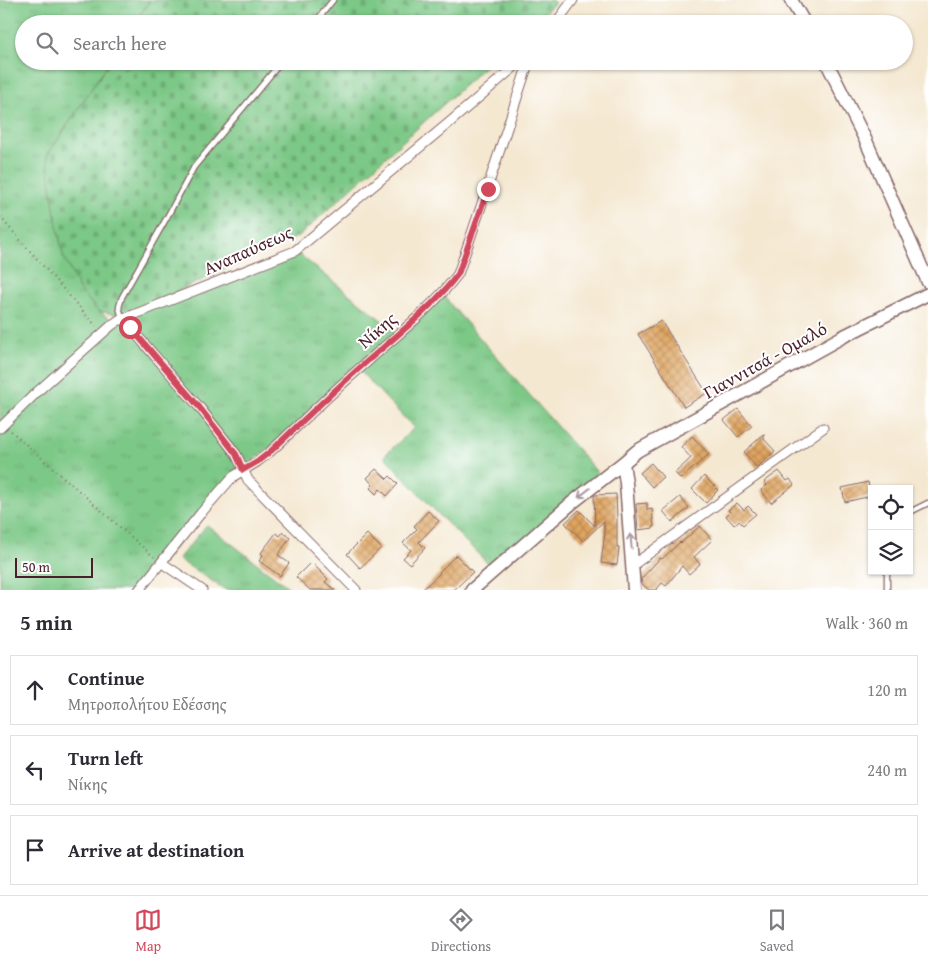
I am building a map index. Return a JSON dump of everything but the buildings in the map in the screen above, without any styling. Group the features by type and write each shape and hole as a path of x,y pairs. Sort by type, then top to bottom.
{"street":[{"path":"562,15 573,0"},
{"path":"791,0 800,15"},
{"name":"Αναπαύσεως","path":"2,426 38,391 122,318 295,251 511,70"},
{"name":"Νίκης","path":"140,590 219,491 234,476 271,451 358,369 416,318 458,274 488,189 526,70"},
{"path":"830,70 866,141 928,282"},
{"name":"Γιαννιτσά - Ομαλό","path":"474,589 573,502 637,451 844,336 928,294"},
{"path":"122,318 200,408 236,454 248,480 356,590"},
{"path":"632,565 823,428"},
{"path":"623,464 634,590"},
{"path":"162,563 202,590"}],"lane":[{"path":"321,15 333,0"},
{"path":"122,318 119,307 122,297 194,167 275,70"},
{"path":"913,510 928,503"},
{"path":"887,575 887,590"}],"path":[{"path":"0,217 103,333"},
{"path":"2,426 162,563"}],"green space":[{"path":"0,0 150,0 140,15 15,15 15,70 104,70 47,156 79,289 98,311 116,322 295,251 397,334 442,293 603,479 494,570 384,456 414,428 358,369 299,424 234,476 139,590 0,590"},
{"path":"150,0 551,0 555,3 542,15 140,15"},
{"path":"104,70 481,70 299,236 123,316 98,311 79,289 63,255 55,215 47,156"},
{"path":"207,525 292,590 226,590 178,559"}],"route":[{"path":"130,327 200,408 236,454 243,470 271,451 358,369 416,318 451,283 458,274 488,189"}]}
